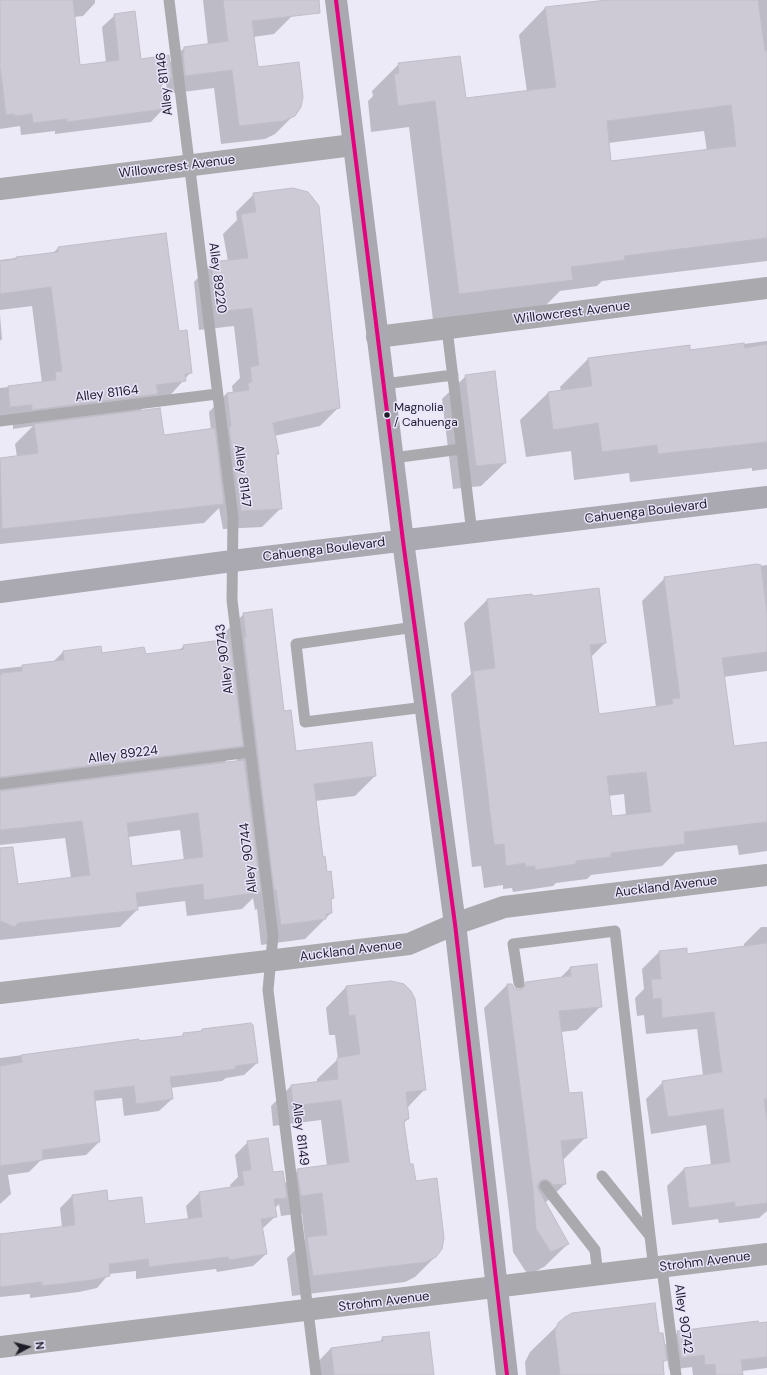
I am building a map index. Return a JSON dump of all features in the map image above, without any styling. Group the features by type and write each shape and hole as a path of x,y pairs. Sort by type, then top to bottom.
{"main road":[{"path":"336,0 403,541 455,924 507,1375"},
{"name":"Cahuenga Boulevard","path":"0,592 232,561 767,497"}],"street":[{"name":"Willowcrest Avenue","path":"0,189 353,145"},
{"name":"Willowcrest Avenue","path":"377,337 767,288"},
{"name":"Auckland Avenue","path":"0,993 409,944 455,924 504,907 767,875"},
{"name":"Strohm Avenue","path":"0,1347 598,1276 767,1254"}],"lane":[{"name":"Alley 81146","path":"169,0 189,165"},
{"name":"Alley 89220","path":"189,165 217,394"},
{"path":"448,329 472,533"},
{"path":"384,384 453,375"},
{"name":"Alley 81164","path":"0,421 217,394"},
{"name":"Alley 81147","path":"217,394 233,517 232,561"},
{"path":"393,458 461,448"},
{"name":"Alley 90743","path":"232,561 232,600 250,752"},
{"path":"415,627 296,644 306,722 425,707"},
{"name":"Alley 89224","path":"0,784 250,752"},
{"name":"Alley 90744","path":"250,752 273,936 270,961"},
{"name":"Alley 90742","path":"519,983 513,944 615,931 650,1236 658,1268 676,1375"},
{"name":"Alley 81149","path":"270,961 268,990 316,1375"},
{"path":"602,1176 650,1236"},
{"path":"545,1186 595,1250 598,1276"}],"building":[{"path":"0,0 73,0 80,65 119,60 114,14 135,11 141,59 169,55 172,78 160,79 164,109 67,122 67,119 33,123 32,114 15,116 14,114 6,115 0,67"},
{"path":"223,0 319,0 320,13 252,21 258,67 299,62 303,97 301,107 295,116 284,121 239,126 232,70 185,76 183,53 184,47 228,41"},
{"path":"607,0 758,0 765,51 767,51 767,238 624,256 625,260 571,267 573,280 459,294 435,101 398,106 394,74 399,73 398,63 460,56 466,98 556,87 545,7","holes":["731,105 736,146 611,161 607,121"]},
{"path":"293,188 308,192 319,206 340,408 273,423 279,454 276,454 282,509 241,511 229,427 231,426 227,393 249,390 248,383 252,382 250,367 259,365 252,308 218,312 211,262 248,258 241,214 256,212 253,193"},
{"path":"166,233 179,331 187,330 192,373 185,374 186,381 156,385 158,394 32,410 32,405 10,407 8,386 56,380 55,372 62,371 51,287 0,294 0,261 16,259 16,257 58,252 58,247"},
{"path":"744,343 745,348 767,344 767,442 658,454 657,445 602,452 598,423 553,430 548,392 592,386 588,358 690,345 690,350"},
{"path":"495,371 506,463 476,466 465,375"},
{"path":"160,408 164,435 215,428 224,504 2,529 0,458 38,453 34,424"},
{"path":"757,564 761,565 767,613 767,652 722,658 734,746 767,742 767,822 684,832 685,844 611,853 611,857 576,861 576,864 535,870 535,866 526,867 525,863 506,866 504,844 494,845 473,671 495,668 487,599 532,594 533,596 599,588 606,643 590,645 599,714 673,704 672,699 680,698 664,577","holes":["646,772 651,812 612,816 607,776"]},
{"path":"272,609 284,711 291,710 296,751 372,742 376,776 314,784 323,857 325,856 327,872 331,871 334,898 331,899 332,913 326,914 326,919 281,925 276,890 274,890 244,637 246,637 243,613"},
{"path":"230,639 243,746 0,777 0,675 2,675 2,673 22,671 22,665 64,660 63,651 101,646 102,653 144,647 146,654 184,649 183,645"},
{"path":"244,760 261,892 204,900 203,884 136,893 138,910 18,923 15,927 0,921 0,848 13,847 18,884 90,875 82,821 0,830 0,791","holes":["198,813 203,857 132,866 127,823"]},
{"path":"767,943 767,1099 764,1099 767,1120 767,1203 735,1207 735,1202 689,1208 684,1168 730,1162 723,1109 668,1117 662,1081 722,1072 714,1012 662,1018 661,998 653,999 651,979 661,979 659,951 687,948 687,954"},
{"path":"597,964 602,1007 559,1011 569,1093 582,1092 587,1138 561,1141 566,1184 553,1185 548,1180 544,1179 540,1181 537,1187 569,1244 551,1252 536,1229 533,1188 507,984 512,984 514,988 520,990 525,986 526,982 571,976 570,967"},
{"path":"391,981 404,984 411,991 415,999 426,1090 406,1092 409,1119 405,1120 404,1123 410,1164 413,1164 416,1181 437,1178 444,1238 442,1249 436,1257 426,1262 313,1276 307,1237 327,1235 322,1193 301,1196 297,1169 349,1162 341,1100 293,1106 291,1085 338,1079 337,1058 360,1054 355,1015 349,1016 346,986"},
{"path":"251,1023 253,1025 258,1063 235,1066 236,1069 170,1077 173,1099 136,1104 134,1086 94,1091 100,1142 42,1150 43,1160 0,1166 0,1066 22,1062 21,1055 139,1039 139,1041 183,1036 183,1033 202,1031 202,1029"},
{"path":"268,1138 273,1172 283,1171 287,1198 274,1199 277,1217 261,1219 267,1254 229,1260 228,1257 149,1267 148,1259 109,1264 110,1276 92,1280 42,1286 42,1282 0,1287 0,1234 75,1225 72,1195 107,1190 108,1201 142,1197 145,1224 202,1217 199,1192 244,1185 242,1171 251,1170 247,1141"},
{"path":"655,1303 659,1333 663,1333 667,1360 663,1361 664,1375 560,1375 555,1331 558,1323 565,1317 572,1313"},
{"path":"758,1321 758,1323 767,1322 767,1357 741,1360 743,1375 716,1375 715,1364 705,1365 704,1355 681,1358 677,1331"},
{"path":"429,1332 434,1375 334,1375 331,1348 383,1341 382,1337"}],"transit line":[{"path":"336,0 403,541 455,924 507,1375"}],"place":[{"name":"Magnolia / Cahuenga","path":"387,415"}]}
